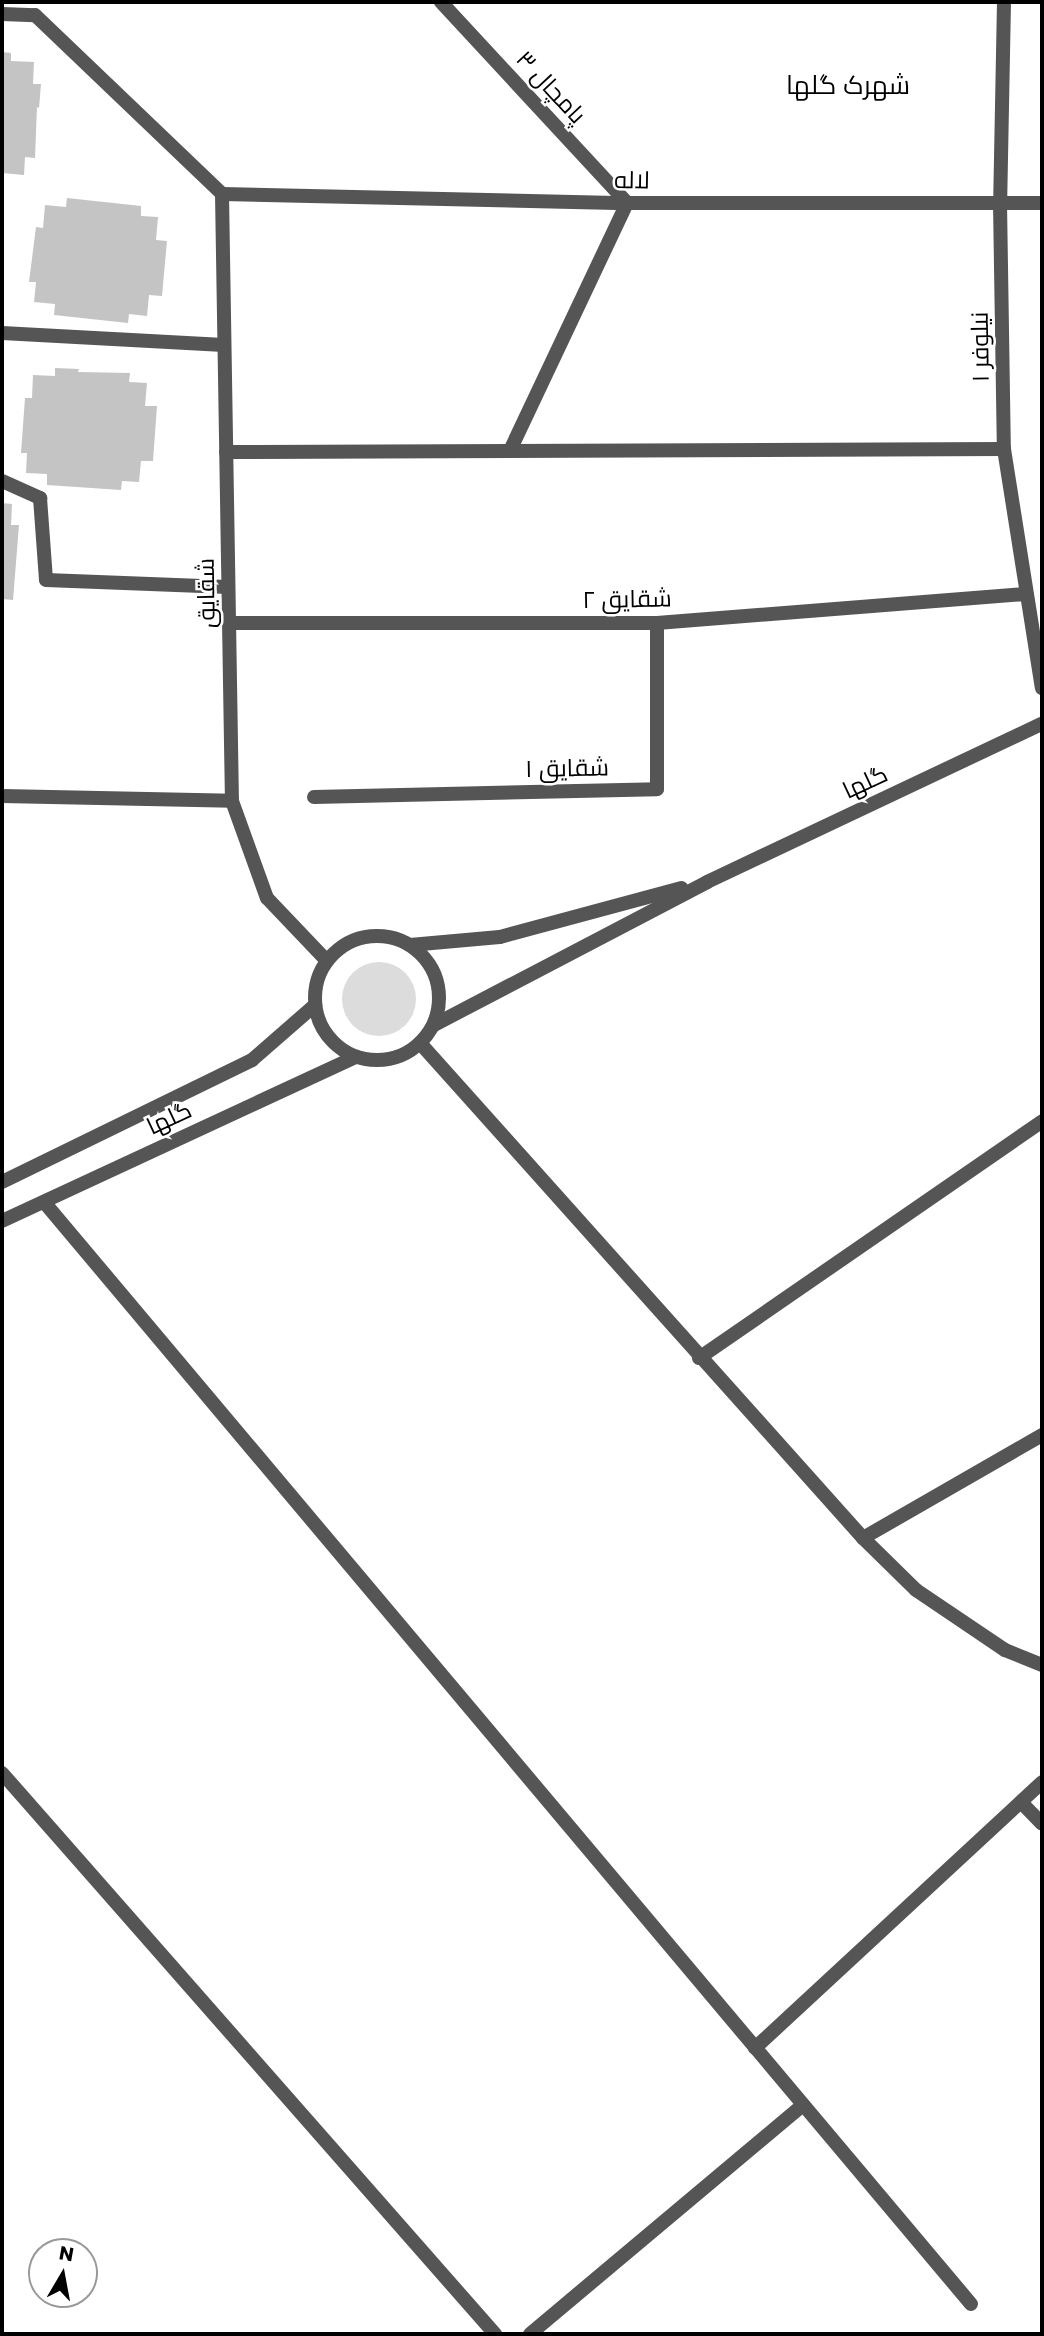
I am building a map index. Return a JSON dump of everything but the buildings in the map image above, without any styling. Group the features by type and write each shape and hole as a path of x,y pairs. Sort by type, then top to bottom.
{"street":[{"name":"پامچال ۳","path":"441,2 627,203"},
{"name":"نیلوفر ۱","path":"1004,2 1000,203 1004,449 1042,688"},
{"path":"2,14 35,15 222,194"},
{"name":"لاله","path":"222,194 627,203 1042,203"},
{"name":"شقایق","path":"222,194 232,801 267,898 327,961"},
{"path":"510,451 627,203"},
{"path":"2,334 224,345"},
{"path":"226,452 1004,449"},
{"path":"2,481 40,498 46,580 228,587"},
{"name":"شقایق ۲","path":"229,623 657,623 1026,594"},
{"name":"شقایق ۱","path":"314,797 657,789 657,623"},
{"name":"گلها","path":"434,1025 708,882 1042,724"},
{"path":"2,796 232,801"},
{"name":"گلها","path":"410,945 500,937 708,882"},
{"path":"388,936 410,945 427,960 437,980 440,1003 434,1025 420,1043 401,1056 378,1060 356,1056 336,1045 322,1027 315,1005 317,982 327,961 344,945 365,937 388,936"},
{"name":"گلها","path":"2,1182 252,1060 315,1005"},
{"path":"420,1043 699,1358 863,1538 916,1590 1005,1650 1042,1665"},
{"name":"گلها","path":"2,1221 356,1056"},
{"path":"699,1358 1042,1121"},
{"path":"44,1202 971,2304"},
{"path":"863,1538 1042,1436"},
{"path":"2,1773 495,2334"},
{"path":"755,2048 1042,1782"},
{"path":"1021,1802 1042,1824"},
{"path":"530,2334 803,2105"}],"shaded area":[{"path":"379,962 393,965 405,973 413,985 416,999 413,1013 405,1025 393,1033 379,1036 365,1033 353,1025 345,1013 342,999 345,985 353,973 365,965"}],"district":[{"name":"شهرک گلها","path":"848,86"}]}
